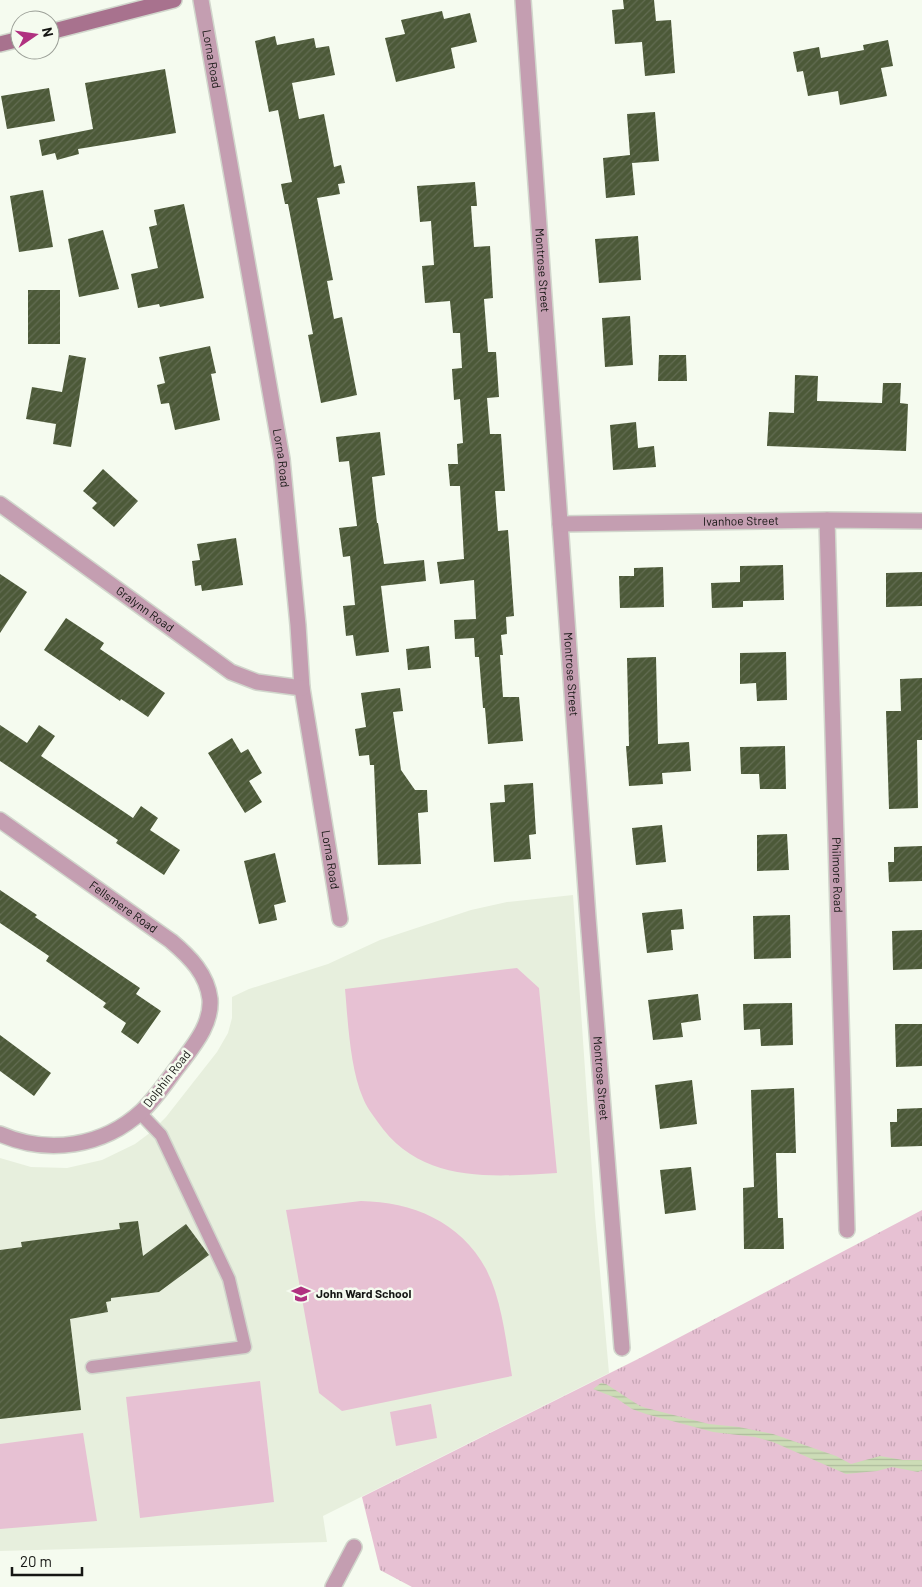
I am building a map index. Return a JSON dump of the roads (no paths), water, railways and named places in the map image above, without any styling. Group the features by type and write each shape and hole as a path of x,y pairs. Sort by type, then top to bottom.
{"street":[{"path":"60,29 157,2 174,0"},
{"name":"Lorna Road","path":"201,0 282,459 302,688 340,919"},
{"name":"Montrose Street","path":"523,0 622,1348"},
{"name":"Gralynn Road","path":"0,504 231,672 257,682 302,688"},
{"name":"Ivanhoe Street","path":"560,524 827,520 922,521"},
{"name":"Philmore Road","path":"827,520 847,1230"},
{"name":"Fellsmere Road","path":"0,820 183,951 206,980 210,1001 208,1020"},
{"name":"Dolphin Road","path":"0,1134 29,1143 48,1146 75,1144 94,1139 112,1131 140,1113 153,1099 189,1052 208,1020"},
{"path":"333,1587 354,1547"}],"lane":[{"path":"92,1367 245,1347 229,1279 161,1135 140,1113"}],"place":[{"name":"John Ward School","path":"301,1294"}]}
